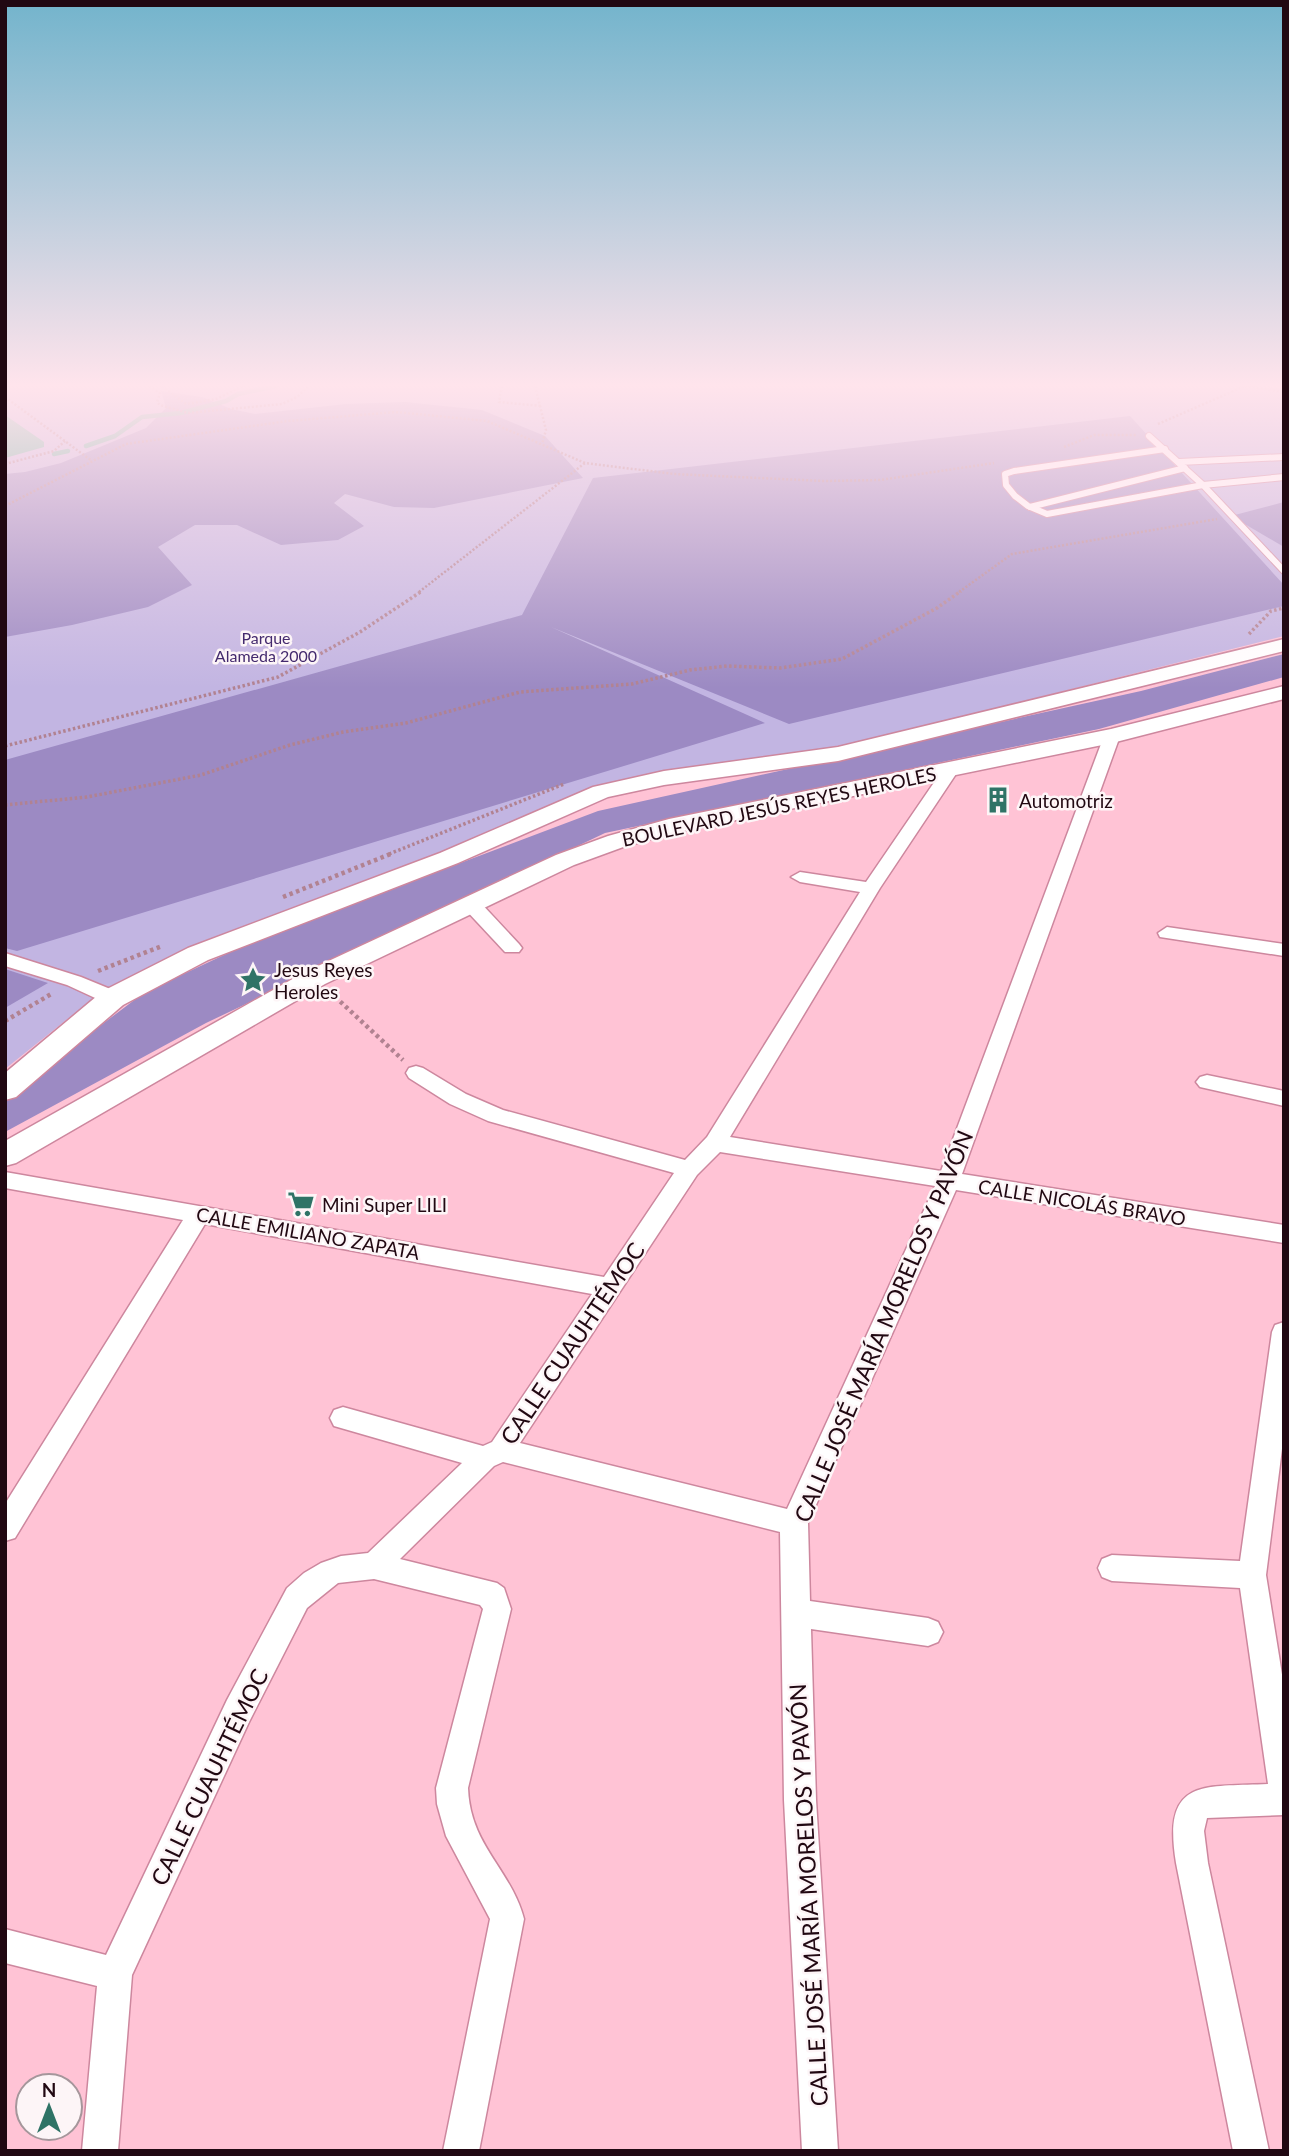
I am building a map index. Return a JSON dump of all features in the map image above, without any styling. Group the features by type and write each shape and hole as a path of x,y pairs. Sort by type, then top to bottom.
{"main road":[{"name":"BOULEVARD JESÚS REYES HEROLES","path":"5,1090 113,998 198,954 437,863 601,792 664,778 838,754 1284,645"},
{"name":"BOULEVARD JESÚS REYES HEROLES","path":"5,1155 315,978 470,903 565,860 617,841 669,827 1112,736 1284,692"}],"street":[{"name":"CALLE JOSÉ MARÍA MORELOS Y PAVÓN","path":"820,2151 800,1800 794,1523 948,1180 1112,736"},
{"name":"CALLE CUAUHTÉMOC","path":"100,2151 115,1974 239,1711 296,1598 308,1586 338,1568 374,1566 493,1454 610,1288 689,1169 715,1143 871,888 952,768"},
{"path":"800,877 871,888"},
{"path":"470,903 512,948"},
{"path":"1167,933 1284,950"},
{"path":"5,959 74,981 113,998"},
{"path":"416,1073 458,1099 496,1116 689,1169"},
{"path":"1208,1083 1284,1099"},
{"name":"CALLE NICOLÁS BRAVO","path":"715,1143 1284,1234"},
{"name":"CALLE EMILIANO ZAPATA","path":"5,1180 610,1288"},
{"path":"5,1529 199,1213"},
{"path":"1284,1332 1252,1575 1284,1788"},
{"path":"343,1418 794,1523"},
{"path":"374,1566 487,1593 494,1598 497,1609 452,1788 451,1804 456,1823 505,1911 506,1919 461,2151"},
{"path":"1112,1568 1252,1575"},
{"path":"797,1613 928,1632"},
{"path":"1251,2151 1189,1845 1191,1813 1200,1802 1284,1799"},
{"path":"5,1946 115,1974"}],"lane":[{"path":"1007,487 1037,512 1047,514 1195,487"},
{"path":"1030,507 1111,487"},
{"path":"1204,487 1284,571"}],"path":[{"path":"5,506 42,487"},
{"path":"5,746 278,677 379,619 464,560 556,487"},
{"path":"5,805 87,797 201,775 290,745 343,732 406,723 520,692 632,684 715,667 780,668 842,659 937,608 1012,554 1147,533 1231,516"},
{"path":"1239,638 1250,633 1271,611 1284,608"},
{"path":"369,862 572,782"},
{"path":"315,978 416,1073"}],"green space":[{"name":"Parque Alameda 2000","path":"5,487 1284,487 1284,636 852,744 614,782 404,874 208,941 80,1009 5,1069"}],"shaded area":[{"path":"5,487 540,487 434,508 394,507 345,494 334,503 364,526 338,540 281,545 237,525 195,525 158,547 192,585 148,607 5,637"},
{"path":"589,487 1194,487 1284,585 1284,606 789,724 551,627 765,723 17,951 5,948 5,760 522,615"},
{"path":"1284,502 1284,547 1231,516"},
{"path":"1284,654 1284,677 1099,729 605,833 206,1023 5,1132 5,1101 40,1071 145,992 256,940 598,811 1141,691"},
{"path":"5,969 48,983 5,1008"}],"place":[{"name":"Automotriz","path":"998,800"},
{"name":"Jesus Reyes Heroles","path":"253,980"},
{"name":"Mini Super LILI","path":"301,1204"}]}
